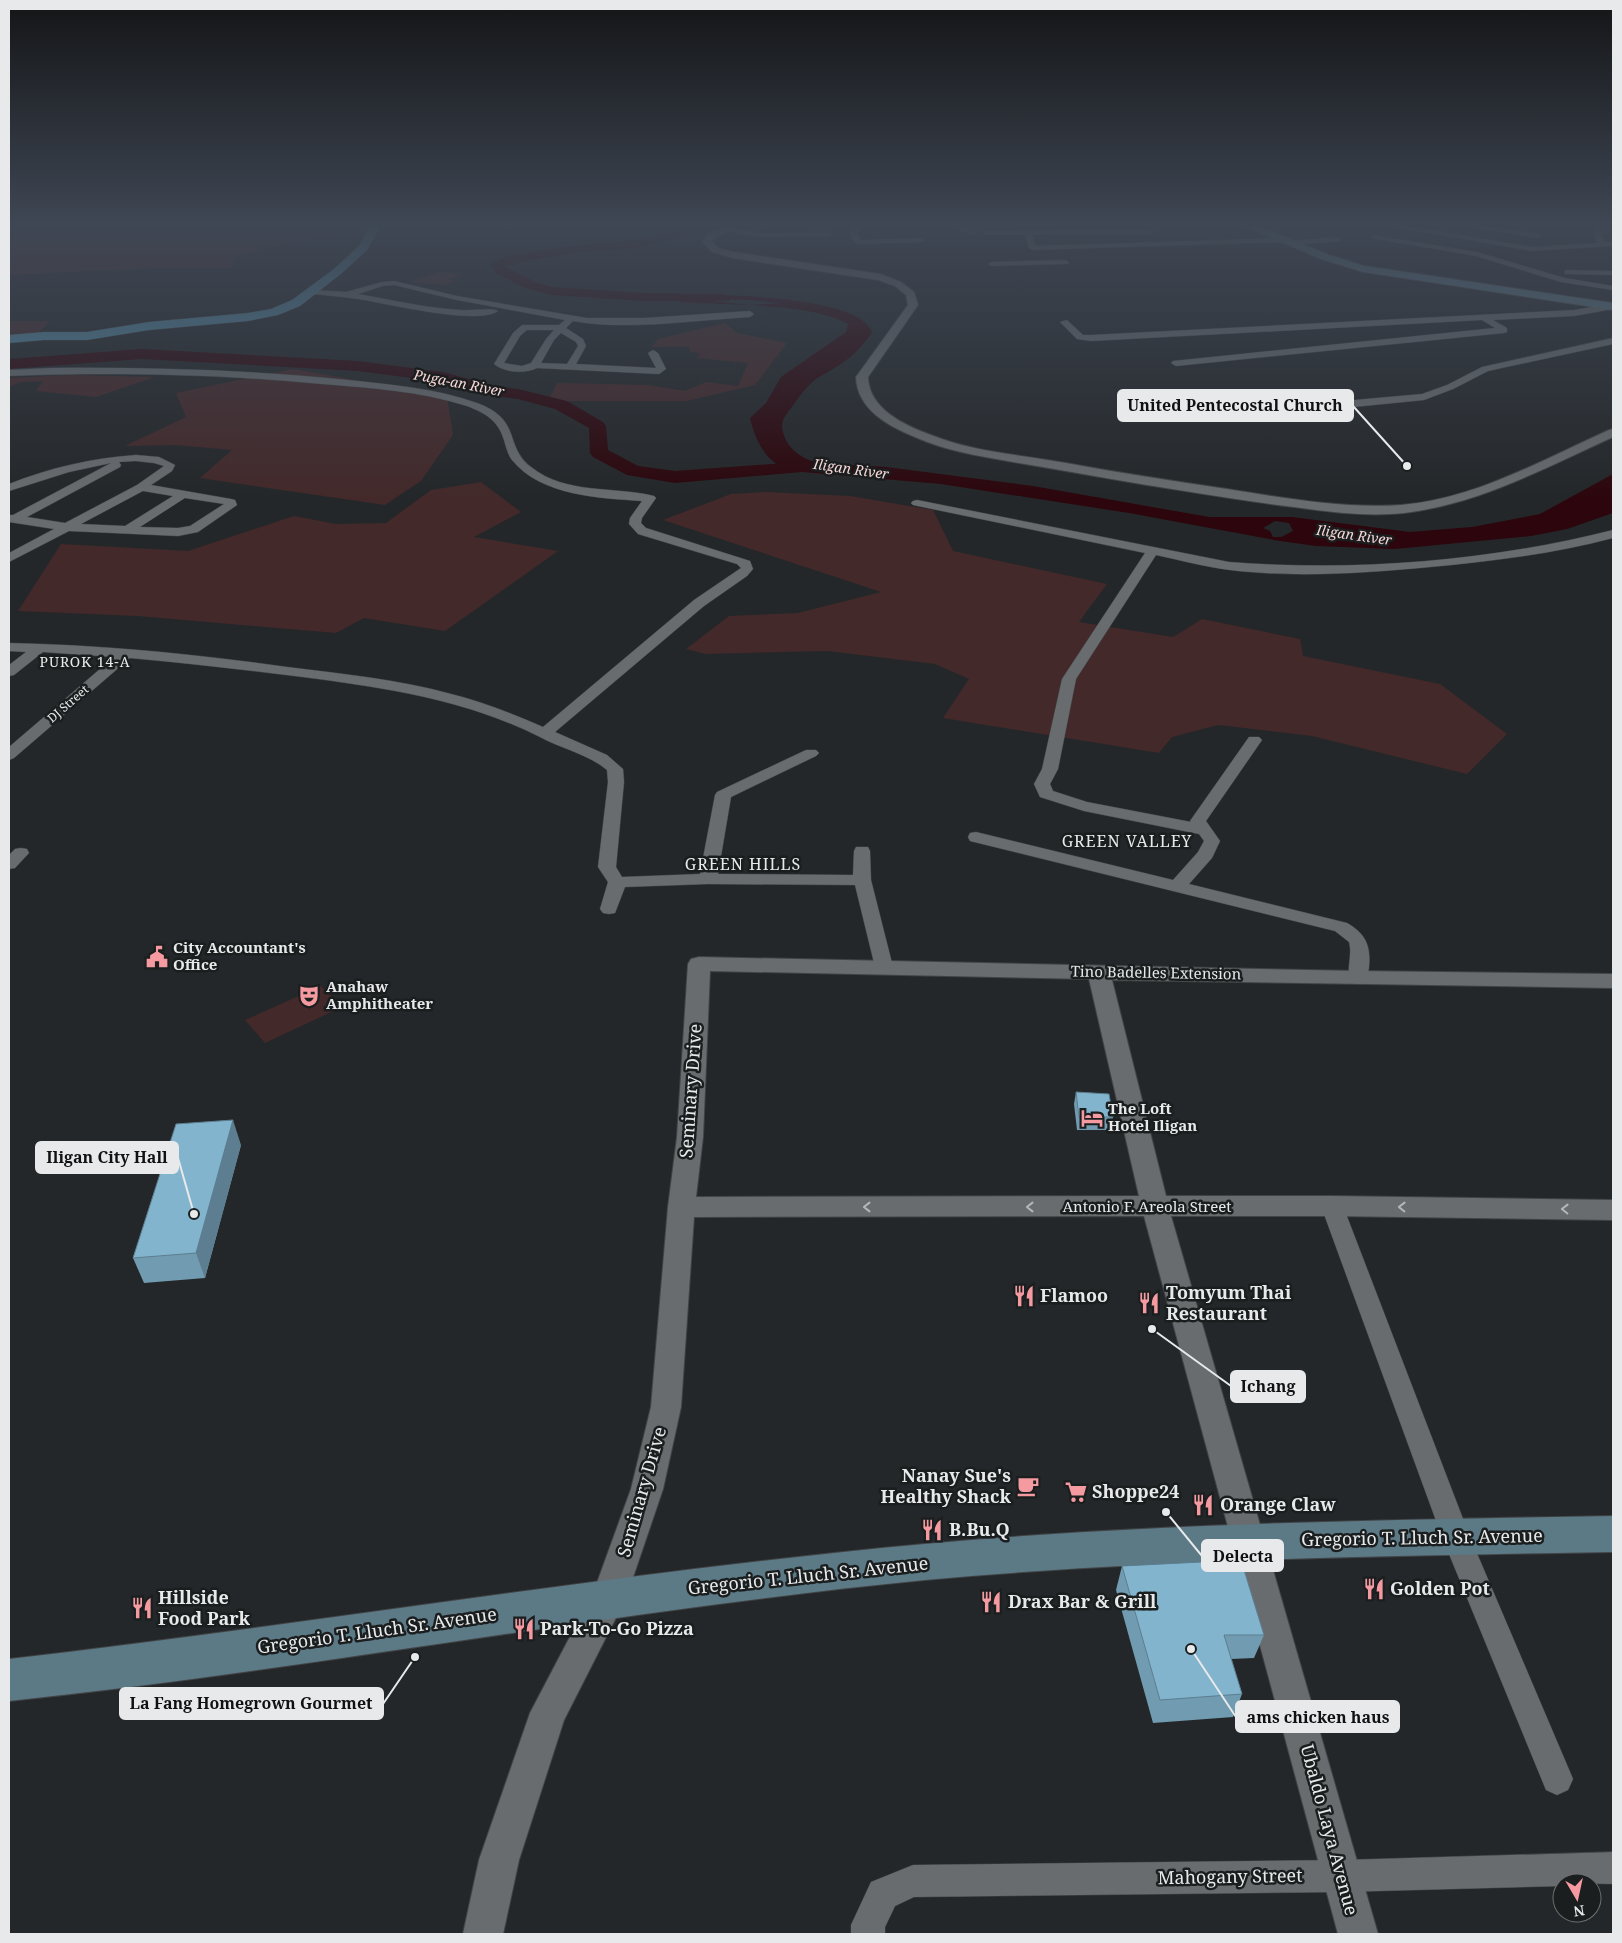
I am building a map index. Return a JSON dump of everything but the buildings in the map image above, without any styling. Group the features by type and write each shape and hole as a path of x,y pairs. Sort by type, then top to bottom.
{"main road":[{"path":"9,339 44,336 87,336 149,326 234,318"},
{"name":"Gregorio T. Lluch Sr. Avenue","path":"9,1680 182,1659 609,1598 934,1562 1023,1554 1250,1542 1613,1534"}],"street":[{"path":"569,368 582,344 560,328 523,328 516,335 499,362 502,365 530,369 535,365 550,339 560,328 570,318 587,321 626,322 693,318"},
{"path":"905,318 862,377 863,392 868,402 878,412 925,437 960,448 1167,484 1313,506 1402,509 1460,498 1486,489 1613,433"},
{"path":"1176,363 1504,330 1484,318"},
{"path":"1064,322 1080,337 1091,338 1490,318"},
{"path":"1228,331 1265,354"},
{"path":"1091,338 1097,344 1110,346"},
{"path":"1186,417 1424,397 1450,387 1485,369 1613,341"},
{"path":"535,365 659,371 662,369 653,353"},
{"path":"9,373 98,370 255,375 306,378 446,396 482,409 503,424 516,458 534,474 561,485 608,494 650,498 636,518 636,524 642,531 746,564 747,569 743,573 700,603 544,734"},
{"path":"1163,400 1229,396 1240,398 1261,411"},
{"path":"11,520 129,458"},
{"path":"9,488 83,465 129,458 165,462 170,465 168,469 141,487 9,558"},
{"path":"11,520 66,526 186,531 194,529 231,505 230,502 225,501 141,487"},
{"path":"129,529 182,494"},
{"path":"917,502 1229,566 1271,570 1366,569 1488,558 1568,547 1613,534"},
{"path":"1152,551 1069,679 1050,769 1042,784 1046,794 1084,806 1204,830"},
{"path":"9,646 127,652 230,663 340,678 446,697 504,715 602,758 615,768 616,782 607,867 617,882 609,909"},
{"path":"9,672 40,648"},
{"name":"DJ Street","path":"9,754 127,652"},
{"path":"1178,886 1206,854 1212,841 1198,821 1254,740"},
{"path":"708,879 723,795 811,753"},
{"path":"976,837 1346,929 1357,938 1361,946 1358,978"},
{"path":"862,851 862,880 884,967"},
{"path":"9,852 21,853 9,864"},
{"path":"617,882 708,879 862,880"},
{"name":"Tino Badelles Extension","path":"699,964 1358,978 1613,981"},
{"name":"Seminary Drive","path":"483,1934 499,1860 548,1714 609,1598 647,1489 666,1407 681,1207 690,1137 699,964"},
{"name":"Ubaldo Laya Avenue","path":"1099,972 1155,1207 1358,1934"},
{"path":"1332,1206 1456,1536 1557,1779"},
{"name":"Antonio F. Areola Street","path":"681,1207 1332,1206 1613,1210"},
{"name":"Mahogany Street","path":"868,1930 883,1894 913,1881 1342,1876 1613,1868"}],"shaded area":[{"path":"9,321 50,321 38,333 9,336"},
{"path":"725,323 737,333 787,343 755,385 686,401 548,401 557,383 648,385 685,391 706,382 738,386 748,363 697,358 700,354 689,351 690,347 652,347 658,339"},
{"path":"293,369 447,396 453,435 421,481 385,505 200,478 232,450 175,445 125,446 186,417 176,393"},
{"path":"69,375 155,377 96,397 36,391 43,381 21,382 9,387 9,378"},
{"path":"481,482 521,512 474,537 558,551 445,631 364,618 336,633 138,616 18,611 61,544 188,551 294,516 336,524 386,523 431,490"},
{"path":"766,492 850,496 933,510 953,551 1107,584 1079,622 1173,637 1202,619 1300,639 1303,656 1440,684 1507,734 1467,774 1312,736 1218,725 1172,737 1159,753 943,718 969,679 935,664 828,651 706,654 686,649 729,616 798,613 881,592 663,520 731,494"},
{"path":"321,986 342,1007 265,1043 245,1020"}],"water":[{"name":"Iligan River","path":"834,318 857,318 862,320 872,333 849,358 809,385 788,412 782,425 783,433 790,447 802,457 817,463 886,467 1033,486 1209,517 1292,517 1410,532 1472,527 1540,514 1613,474 1613,513 1567,529 1531,536 1395,549 1316,546 1129,513 941,484 791,471 783,468 763,451 755,435 750,418 766,403 781,377 846,332 848,324","holes":["1275,521 1289,523 1293,531 1281,537 1273,537 1270,531 1263,528"]}],"waterway":[{"name":"Puga-an River","path":"9,364 142,354 358,366 443,377 494,391 518,394 561,405 597,426 599,453 633,471 675,477 813,466"}],"place":[{"name":"United Pentecostal Church","path":"1407,466"},
{"name":"City Accountant's Office","path":"157,957"},
{"name":"Anahaw Amphitheater","path":"309,996"},
{"name":"The Loft Hotel Iligan","path":"1092,1118"},
{"name":"Iligan City Hall","path":"194,1214"},
{"name":"Flamoo","path":"1024,1296"},
{"name":"Tomyum Thai Restaurant","path":"1149,1303"},
{"name":"Ichang","path":"1152,1329"},
{"name":"Nanay Sue's Healthy Shack","path":"1028,1486"},
{"name":"Shoppe24","path":"1076,1492"},
{"name":"Orange Claw","path":"1203,1505"},
{"name":"Delecta","path":"1166,1512"},
{"name":"B.Bu.Q","path":"932,1530"},
{"name":"Golden Pot","path":"1374,1589"},
{"name":"Drax Bar & Grill","path":"991,1602"},
{"name":"Hillside Food Park","path":"142,1608"},
{"name":"Park-To-Go Pizza","path":"524,1629"},
{"name":"ams chicken haus","path":"1191,1649"},
{"name":"La Fang Homegrown Gourmet","path":"415,1657"}],"district":[{"name":"PUROK 14-A","path":"85,662"},
{"name":"GREEN VALLEY","path":"1127,841"},
{"name":"GREEN HILLS","path":"743,864"}]}
